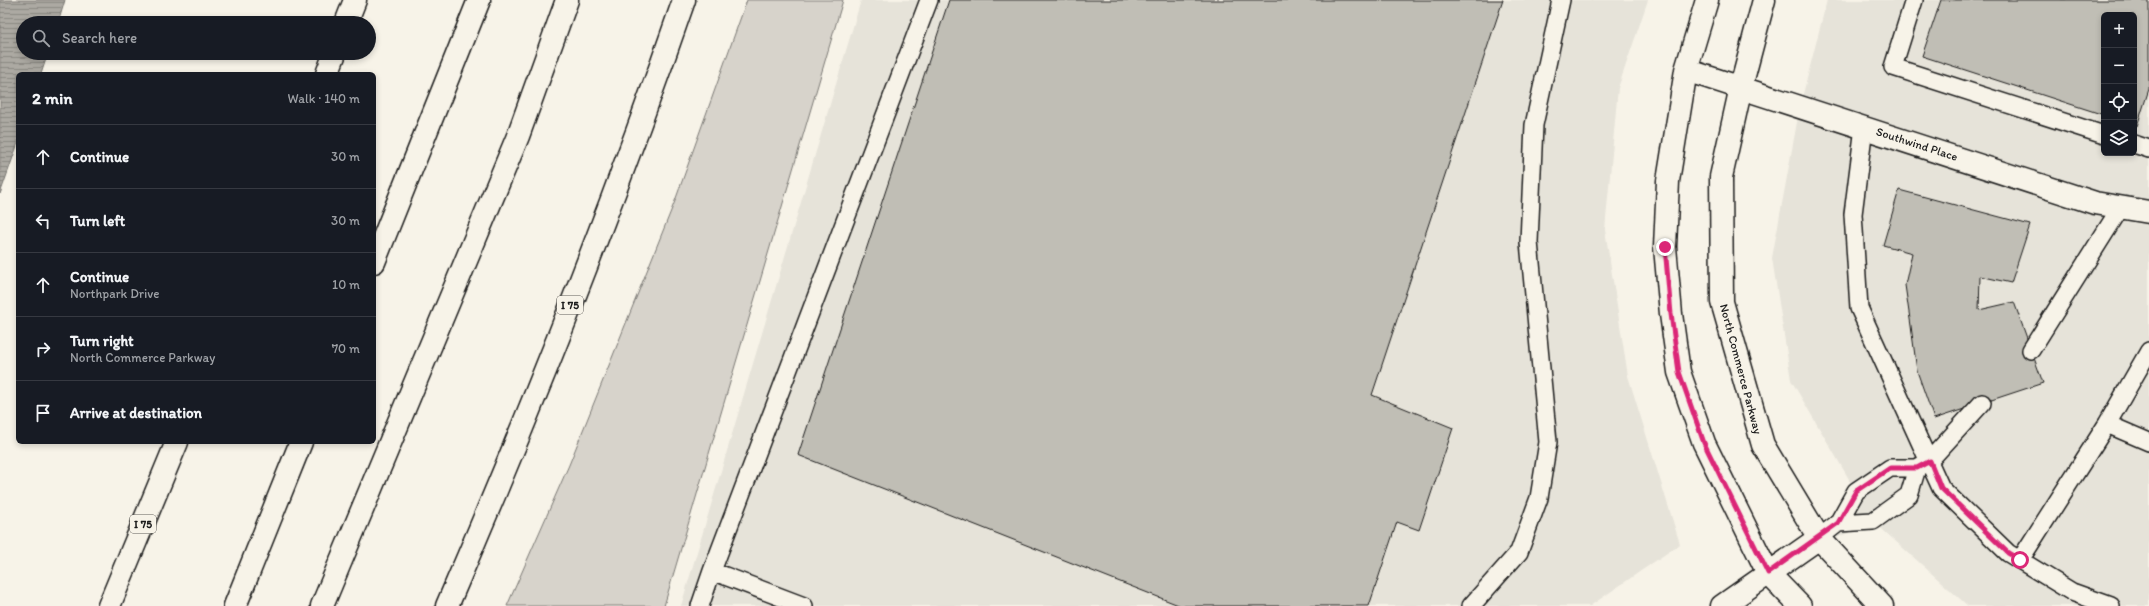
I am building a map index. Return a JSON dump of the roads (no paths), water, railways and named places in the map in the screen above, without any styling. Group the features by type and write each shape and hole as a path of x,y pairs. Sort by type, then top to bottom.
{"main road":[{"path":"349,16 355,0"},
{"path":"376,257 479,0"},
{"path":"322,606 518,136 567,0"},
{"name":"I 75","path":"447,606 481,526 613,198 684,0"},
{"path":"1707,0 1686,70 1668,181 1665,247 1671,314 1679,372 1704,443 1768,573 1800,606"},
{"name":"North Commerce Parkway","path":"1764,0 1741,87 1722,177 1722,302 1763,445 1819,538 1882,606"},
{"path":"328,72 332,60"},
{"name":"Southwind Place","path":"1686,70 2096,203 2149,212"},
{"name":"I 75","path":"109,606 176,444"},
{"path":"235,606 300,444"},
{"path":"1722,606 1819,538"}],"lane":[{"path":"700,606 929,0"},
{"path":"1471,606 1519,552 1539,498 1548,442 1529,242 1534,125 1561,0"},
{"path":"1914,0 1893,67 2101,134"},
{"path":"1864,127 1852,214 1859,308 1923,465 1941,488 2008,553 2072,592 2111,606"},
{"path":"2137,145 2149,149"},
{"path":"2031,350 2121,208"},
{"path":"2020,560 2107,424 2149,351"},
{"path":"1838,523 1874,521 1909,495 1923,465 1982,403"},
{"path":"2107,424 2149,442"},
{"path":"1819,538 1838,523 1856,491 1890,468 1923,465"},
{"path":"712,571 804,606"}]}
